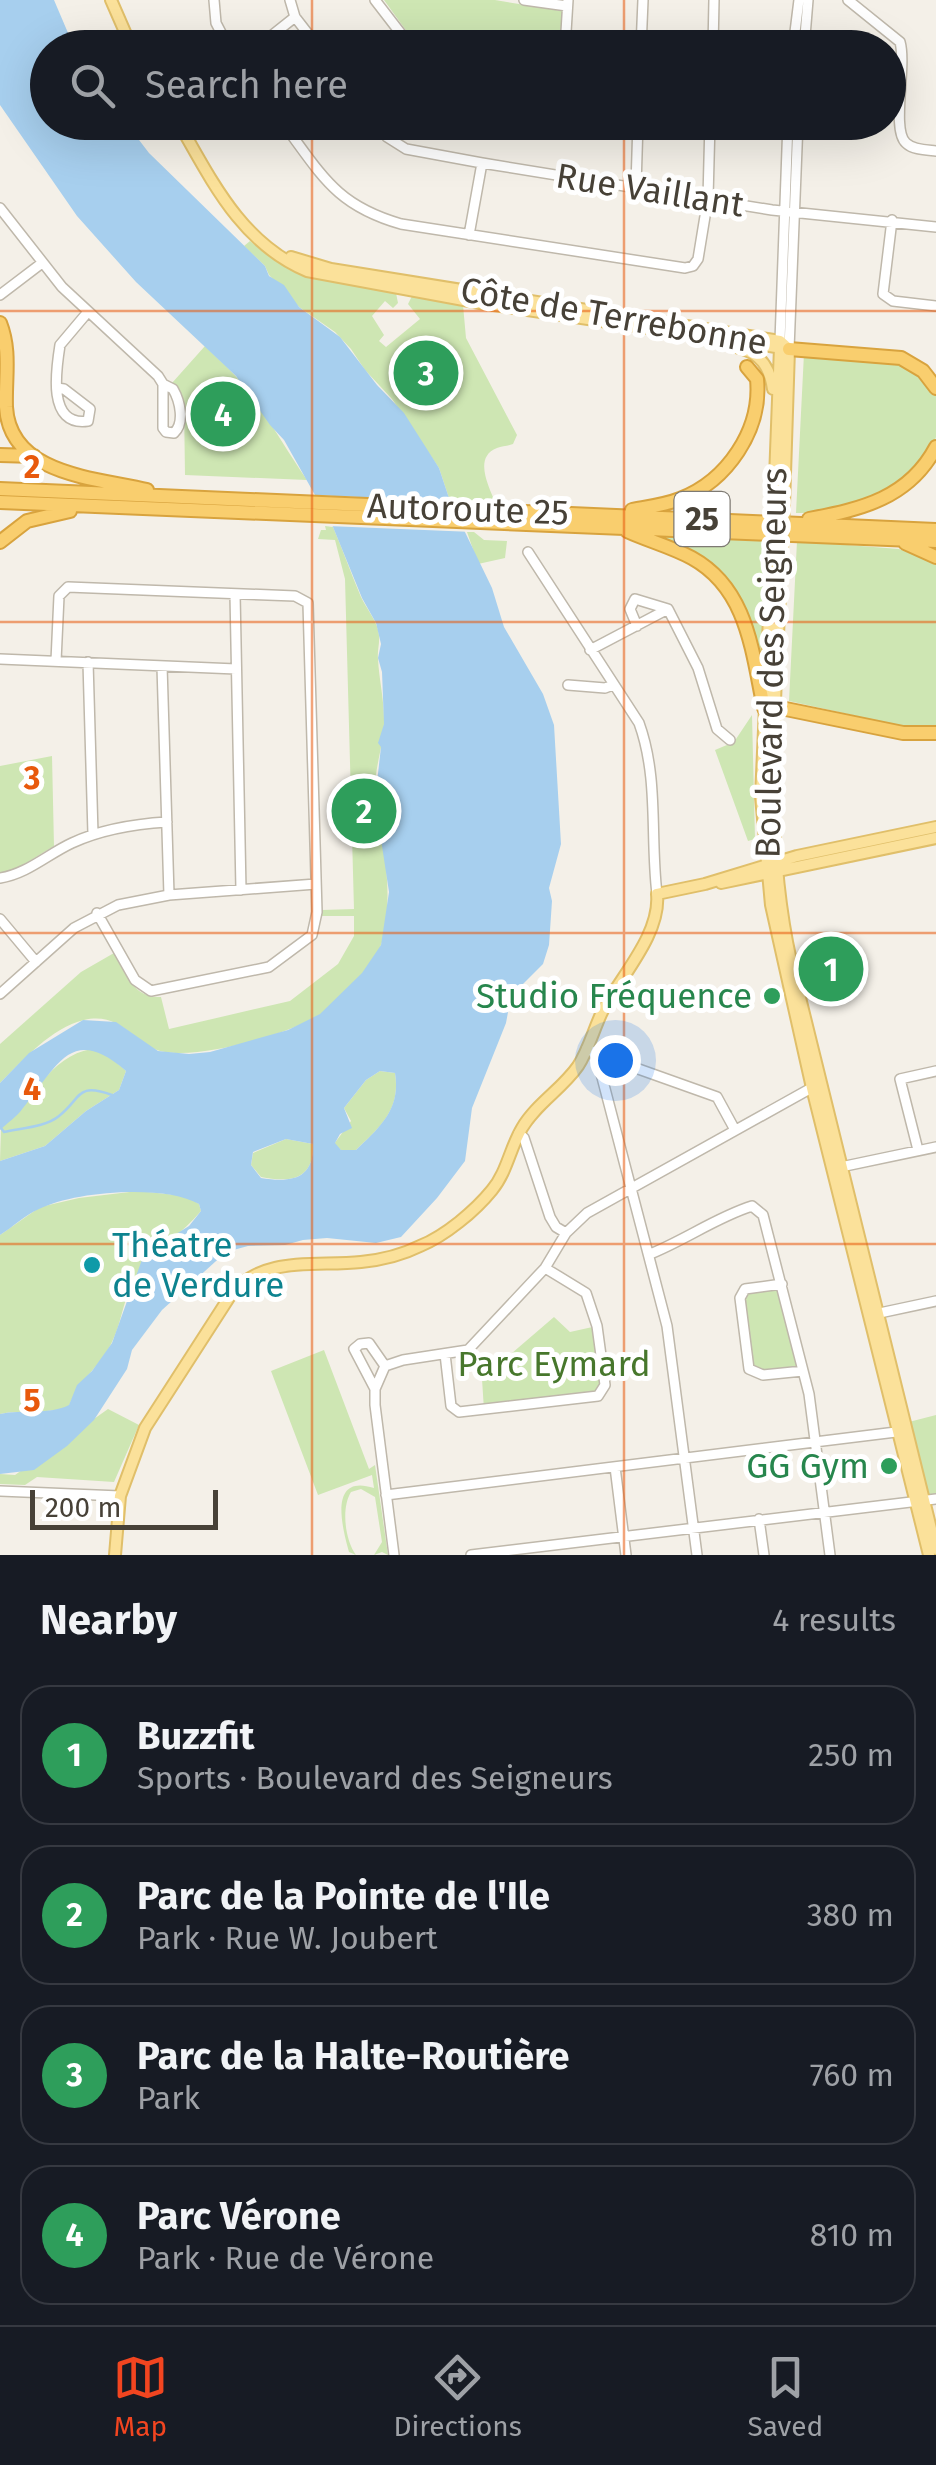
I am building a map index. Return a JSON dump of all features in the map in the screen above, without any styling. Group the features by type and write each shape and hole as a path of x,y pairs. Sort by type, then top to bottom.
{"highway":[{"path":"0,323 7,350 8,421 19,440 36,456 76,476 178,497"},
{"path":"783,346 901,358 923,371 936,388"},
{"path":"610,515 680,499 710,482 728,465 746,437 756,407 756,378 747,367"},
{"path":"795,522 858,509 889,496 916,476 936,447"},
{"path":"0,454 36,456"},
{"name":"Autoroute 25","path":"0,489 318,503 620,528 936,541"},
{"name":"Autoroute 25","path":"0,502 325,516 610,515 936,530"},
{"path":"1,539 37,517 98,506"},
{"path":"620,528 696,560 728,590 748,631 770,708 903,733 936,733"},
{"path":"898,539 936,558"}],"main road":[{"path":"111,0 124,30"},
{"name":"Côte de Terrebonne","path":"189,140 230,210 248,231 294,265 318,275 406,285 783,346"},
{"name":"Côte de Terrebonne","path":"406,285 684,336 783,346"},
{"path":"684,336 756,355 769,371 777,412"},
{"name":"Boulevard des Seigneurs","path":"779,504 777,412 783,346"},
{"name":"Boulevard des Seigneurs","path":"783,346 770,708 761,797 779,953 817,1086 902,1431 925,1500 931,1548"},
{"name":"Boulevard des Seigneurs","path":"770,708 775,839 771,869"},
{"path":"771,869 797,856 936,826"},
{"path":"115,1555 120,1496 153,1412 221,1307 240,1285 257,1274 288,1266 366,1262 426,1244 489,1194 529,1118 575,1070 603,1010 648,933 657,909 657,894 936,838"},
{"path":"775,839 784,850 797,856"}],"street":[{"path":"214,0 220,30"},
{"path":"290,0 295,17 305,30"},
{"path":"376,0 398,30"},
{"path":"524,0 567,3 566,30"},
{"path":"642,30 643,0"},
{"path":"713,30 714,0"},
{"path":"795,30 799,0"},
{"path":"806,30 808,0"},
{"path":"848,0 885,30"},
{"path":"279,30 295,17"},
{"path":"296,140 334,190 352,206 372,216 401,224 685,268 698,259 708,198 710,140"},
{"name":"Rue Vaillant","path":"392,140 406,149 482,163 789,211 936,227"},
{"path":"636,186 637,140"},
{"name":"Boulevard des Seigneurs","path":"783,346 789,140"},
{"name":"Boulevard des Seigneurs","path":"790,164 795,140"},
{"path":"903,140 911,147 936,152"},
{"path":"469,235 482,163"},
{"path":"0,208 42,264 87,313 158,376 162,384 163,428 174,433 180,426 179,402 173,389 162,384"},
{"path":"892,220 883,294 894,300 936,306"},
{"path":"0,296 42,264"},
{"path":"57,388 60,344 87,313"},
{"path":"528,552 636,718 645,742 654,806 657,894"},
{"path":"56,661 59,596 66,588 305,599 309,606 315,931 278,963 159,992 138,984 97,913"},
{"path":"235,594 241,890"},
{"path":"637,626 630,608 635,600 668,609 698,668 717,729 730,740"},
{"path":"590,650 668,609"},
{"path":"0,659 236,669"},
{"path":"88,662 93,834"},
{"path":"162,666 169,895"},
{"path":"568,685 613,685"},
{"path":"0,878 16,874 93,834 166,822"},
{"path":"0,994 74,928 97,913 126,902 316,884"},
{"path":"0,919 36,962"},
{"path":"587,1048 598,1062 668,1326 697,1555"},
{"path":"598,1062 616,1061 718,1097 735,1130"},
{"path":"918,1150 900,1079 936,1071"},
{"path":"375,1389 385,1366 468,1350 546,1268 566,1233 587,1213 817,1086"},
{"path":"519,1133 550,1217 566,1233"},
{"path":"838,1168 936,1146"},
{"path":"650,1254 752,1206 763,1214 803,1371 830,1555"},
{"path":"445,1354 452,1406 460,1412 598,1396 606,1385 597,1326 586,1293 546,1268"},
{"path":"782,1284 745,1289 740,1298 749,1369 763,1375 803,1371"},
{"path":"873,1314 936,1301"},
{"path":"385,1366 369,1343 354,1349 375,1389 394,1555"},
{"path":"386,1495 902,1431"},
{"path":"614,1466 626,1555"},
{"path":"0,1491 120,1496"},
{"path":"471,1555 925,1500"},
{"path":"759,1520 764,1555"}],"green space":[{"path":"384,0 495,0 562,11 561,30 406,30"},
{"path":"250,241 302,273 396,293 398,303 393,308 385,301 372,316 384,335 379,341 386,347 420,319 408,304 412,296 463,305 466,338 517,435 513,444 497,448 486,458 485,473 495,502 450,501 439,468 392,399 335,332 299,307 269,275 244,246"},
{"path":"205,346 248,392 307,480 185,475 184,404 172,383"},
{"path":"804,353 890,360 916,371 936,396 933,447 898,486 868,501 819,513 796,513"},
{"path":"325,526 333,527 379,634 384,719 375,791 387,889 386,924 378,951 335,1002 318,1016 285,1031 222,1049 182,1053 155,1049 109,1021 84,1020 49,1037 0,1083 0,1044 81,972 114,953 137,989 161,997 169,1029 290,1001 338,964 354,936 354,916 322,916 322,910 354,909 345,579 335,540 318,539"},
{"path":"467,532 484,540 507,541 505,558 478,564"},
{"path":"653,535 766,541 761,664 747,615 728,582 699,557"},
{"path":"797,541 899,549 936,563 936,729 915,729 789,701"},
{"path":"752,715 755,839 748,841 715,750 734,742"},
{"path":"52,756 54,846 18,868 0,873 0,766"},
{"path":"92,1049 105,1052 126,1071 119,1090 86,1111 45,1146 0,1161 1,1128 52,1070 77,1053"},
{"path":"380,1071 395,1073 392,1108 356,1150 341,1150 334,1144 351,1121 344,1108 366,1080"},
{"path":"286,1139 313,1144 310,1165 291,1178 261,1177 251,1165 253,1153"},
{"path":"138,1191 186,1196 199,1204 201,1211 138,1273 112,1342 69,1406 0,1414 0,1235 40,1207"},
{"path":"782,1284 803,1371 763,1375 749,1369 740,1298 745,1289"},
{"name":"Parc Eymard","path":"554,1317 570,1332 597,1326 605,1385 598,1396 484,1410 482,1379"},
{"path":"324,1350 369,1469 375,1465 388,1555 374,1555 382,1542 375,1497 361,1489 351,1492 346,1506 347,1533 356,1555 349,1552 343,1529 344,1495 359,1485 374,1488 372,1475 318,1495 271,1371"},
{"path":"108,1409 139,1425 114,1482 37,1477 25,1485 0,1484 0,1474 15,1475"},
{"path":"936,1415 936,1499 924,1500 905,1423"}],"water":[{"path":"0,0 54,0 67,30 30,30 30,140 139,140 265,266 269,276 284,285 299,307 340,337 404,413 439,468 450,501 492,588 504,627 543,694 554,725 561,844 549,888 549,945 543,964 511,996 506,1023 472,1108 465,1161 437,1198 401,1237 376,1243 303,1240 226,1252 162,1310 132,1350 127,1369 94,1420 34,1470 0,1474 0,1414 69,1405 77,1385 112,1343 144,1254 189,1226 201,1211 199,1204 165,1194 96,1194 39,1209 0,1235 0,1161 45,1146 86,1111 119,1090 126,1071 91,1051 67,1056 0,1130 0,1083 29,1053 83,1020 116,1022 158,1051 189,1054 210,1052 288,1030 320,1014 362,973 381,945 389,892 375,800 381,747 378,743 384,724 378,658 381,644 376,623 333,527 284,440 236,376 136,282 77,216 0,105","holes":["380,1071 395,1073 395,1097 387,1116 356,1150 341,1150 335,1143 340,1134 352,1128 344,1108 366,1080","286,1139 313,1144 310,1165 291,1179 261,1178 251,1165 253,1152"]}],"pier":[{"path":"311,495 456,501 473,532 328,526"}],"waterway":[{"path":"1,1128 4,1132 47,1123 85,1091 112,1095"}],"place":[{"name":"Parc de la Halte-Routière","path":"426,373"},
{"name":"Parc Vérone","path":"223,414"},
{"name":"Parc de la Pointe de l'Ile","path":"364,811"},
{"name":"Buzzfit","path":"831,969"},
{"name":"Studio Fréquence","path":"772,996"},
{"name":"Théatre de Verdure","path":"92,1265"},
{"name":"GG Gym","path":"889,1466"}]}
